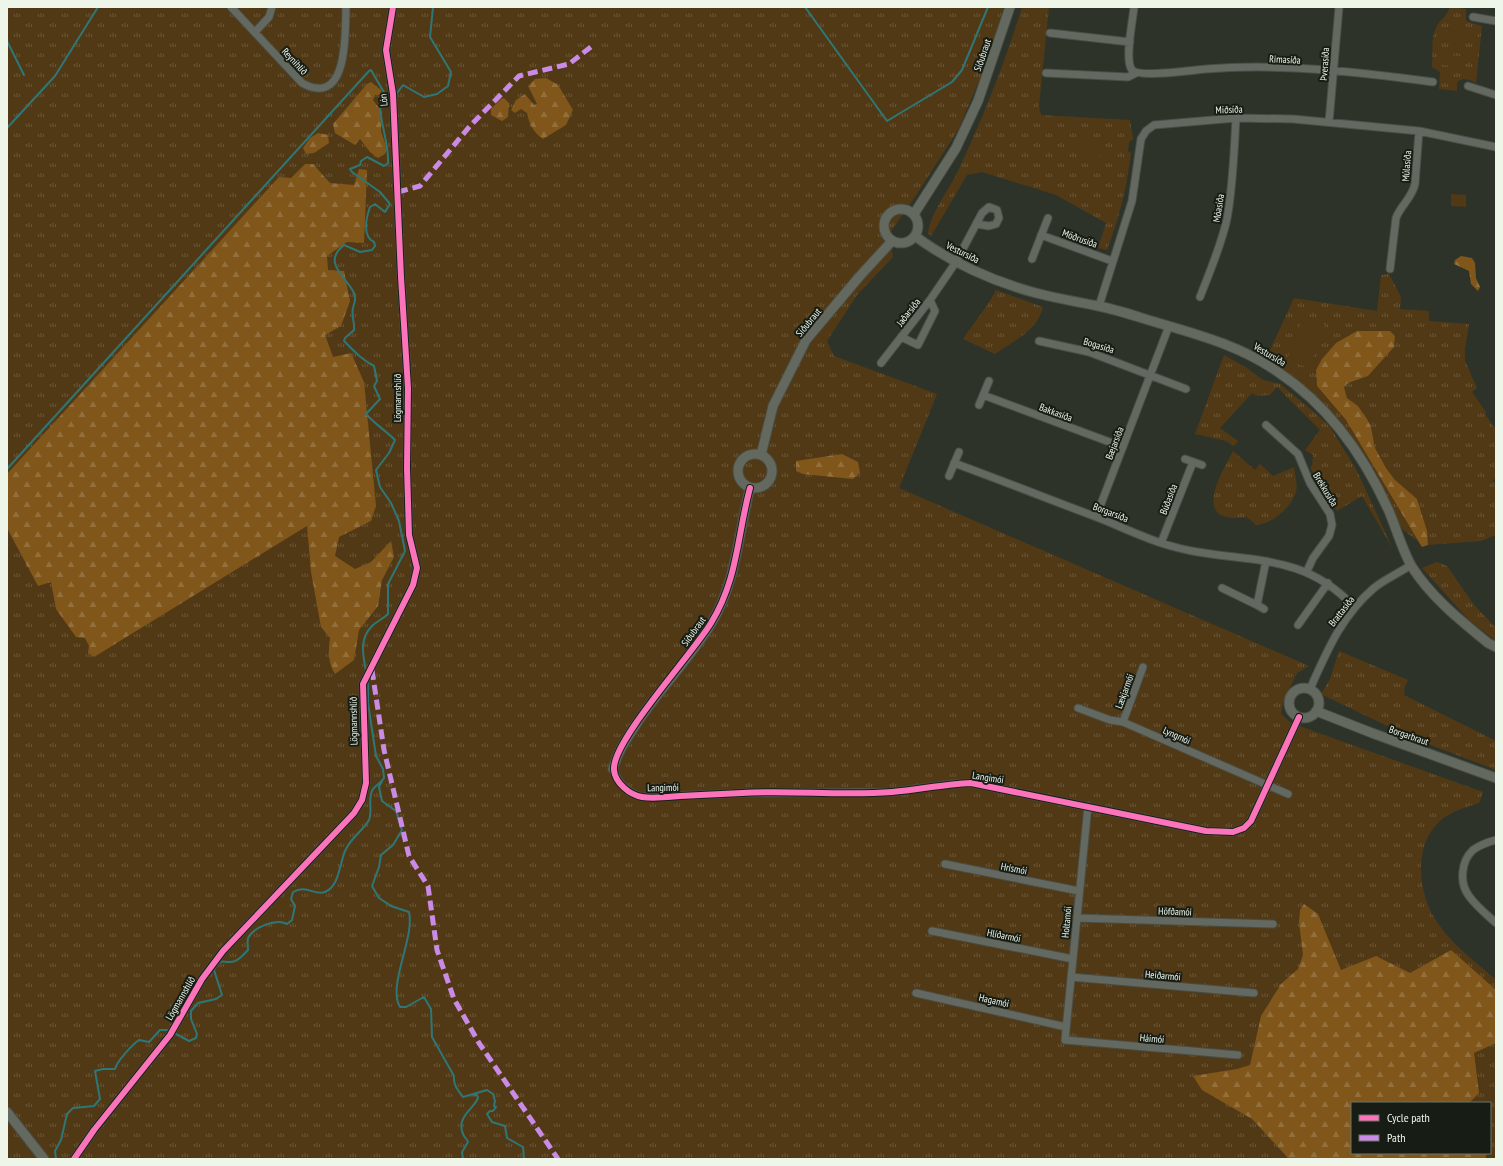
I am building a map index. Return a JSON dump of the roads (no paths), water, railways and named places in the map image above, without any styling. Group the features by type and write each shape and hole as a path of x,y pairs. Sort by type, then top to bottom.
{"street":[{"name":"Reynihlíð","path":"231,7 302,83 316,88 325,86 332,82 340,72 346,7"},
{"path":"255,32 269,17 272,7"},
{"name":"Lón","path":"393,7 386,45 393,94 398,192"},
{"name":"Síðubraut","path":"914,214 956,148 978,101 1010,7"},
{"path":"1134,7 1129,65 1136,73"},
{"name":"Þverasíða","path":"1329,122 1339,7"},
{"path":"1473,17 1496,21"},
{"path":"1050,33 1130,42"},
{"name":"Rimasíða","path":"1046,73 1128,77 1136,73 1154,74 1229,68 1334,72 1433,82"},
{"path":"1468,86 1496,94"},
{"name":"Miðsíða","path":"1099,306 1132,201 1141,139 1146,131 1154,125 1236,118 1329,122 1419,131 1496,148"},
{"name":"Móasíða","path":"1200,297 1220,246 1227,220 1231,190 1236,118"},
{"name":"Múlasíða","path":"1390,269 1396,218 1399,210 1413,192 1415,184 1419,131"},
{"name":"Lögmannshlíð","path":"74,1159 94,1130 170,1035 202,979 223,951 325,846 354,813 362,800 366,783 363,684 413,585 417,568 409,536 407,468 408,388 401,277 398,192"},
{"path":"899,208 904,208 914,214 919,226 915,236 906,243 892,241 888,238 884,228 884,222 889,213 899,208"},
{"path":"1032,259 1048,218"},
{"name":"Jaðarsíða","path":"881,363 930,300 956,262 976,224"},
{"name":"Möðrusíða","path":"1041,235 1112,261"},
{"name":"Vestursíða","path":"915,236 956,262 1035,293 1099,306 1218,340 1251,355 1291,381 1326,412 1347,438 1373,480 1388,510 1411,565 1442,604 1488,643 1496,647"},
{"name":"Síðubraut","path":"761,455 774,406 806,340 859,277 892,241"},
{"name":"Jaðarsíða","path":"901,337 918,345 935,311 930,300"},
{"name":"Bæjarsíða","path":"1096,517 1169,326"},
{"name":"Bogasíða","path":"1039,341 1089,352 1150,375"},
{"path":"1150,375 1186,389"},
{"path":"979,404 989,381"},
{"name":"Bakkasíða","path":"983,395 1123,447"},
{"name":"Brekkusíða","path":"1266,425 1300,456 1310,483 1330,514 1332,525 1329,536 1313,558 1307,571"},
{"path":"949,476 959,452"},
{"path":"752,454 761,455 771,463 773,468 772,477 764,487 750,488 742,482 739,477 739,465 747,456 752,454"},
{"path":"1185,459 1202,465"},
{"name":"Búðasíða","path":"1161,543 1193,462"},
{"name":"Borgarsíða","path":"954,463 1161,543 1203,554 1286,564 1307,571 1328,583 1354,607"},
{"name":"Síðubraut","path":"614,769 616,758 636,724 705,632 727,592 734,572 744,510 750,488"},
{"path":"1257,605 1266,561"},
{"name":"Brattasíða","path":"1310,689 1339,627 1354,607 1375,588 1411,565"},
{"path":"1298,625 1328,583"},
{"path":"1222,588 1264,609"},
{"name":"Lækjarmói","path":"1123,722 1143,667"},
{"path":"1305,688 1314,692 1318,701 1316,711 1308,717 1299,717 1291,711 1289,707 1290,698 1295,690 1305,688"},
{"name":"Lyngmói","path":"1078,708 1110,720 1123,722 1288,794"},
{"name":"Borgarbraut","path":"1316,711 1496,778"},
{"name":"Langimói","path":"614,769 622,786 634,795 642,797 745,793 892,792 971,783 1206,830 1233,832 1244,828 1251,821 1299,717"},
{"name":"Holtamói","path":"1065,1040 1088,806"},
{"path":"1496,840 1485,843 1473,850 1466,859 1462,879 1469,897 1496,922"},
{"name":"Hrísmói","path":"944,864 1080,891"},
{"name":"Höfðamói","path":"1077,918 1273,924"},
{"name":"Hlíðarmói","path":"932,931 1073,959"},
{"name":"Heiðarmói","path":"1071,977 1254,992"},
{"name":"Hagamói","path":"916,992 1066,1027"},
{"name":"Háimói","path":"1065,1040 1238,1055"},
{"path":"9,1115 44,1159"}],"waterway":[{"path":"7,128 55,76 98,7"},
{"path":"395,96 403,85 424,97 437,94 448,86 451,72 430,37 433,7"},
{"path":"805,7 887,121 952,82 962,70 988,7"},
{"path":"7,41 24,75"},
{"path":"7,469 369,71 371,70 389,101"},
{"path":"366,671 363,647 365,636 372,626 388,614 388,584 405,551 399,521 391,503 380,487 376,470 389,453 395,440 366,414 380,399 374,386 377,381 374,366 361,358 344,341 345,338 354,330 353,311 355,297 351,287 338,270 335,264 335,258 344,245 360,252 372,250 375,246 374,242 370,239 366,231 367,216 370,207 375,204 385,212 390,204 380,192 350,169 360,165 361,161 367,157 384,166 388,163 380,107 385,103 388,104 391,99"},
{"path":"176,1034 189,1041 196,1038 197,1034 191,1019 191,1011 198,1003 216,999 222,995 214,970 216,965 223,961 231,962 240,958 248,950 248,938 260,927 277,922 287,924 292,920 295,906 291,899 293,892 302,889 321,893 330,889 336,880 345,851 369,820 371,793 384,778 383,769 376,756 368,703 368,682"},
{"path":"382,781 379,787 382,801 396,811 402,830 393,845 381,855 379,867 372,886 379,898 391,906 409,912 410,923 397,987 397,998 400,1007 406,1007 424,997 431,1009 432,1037 454,1076 454,1082 458,1090 463,1097 487,1090 493,1094 495,1101 494,1106 496,1107 493,1111 490,1111 487,1114 492,1122 505,1126 507,1138 523,1147 524,1159"},
{"path":"56,1159 55,1151 61,1140 67,1114 73,1108 94,1106 100,1099 95,1071 115,1069 125,1053 139,1040 149,1042 160,1030 167,1030"},
{"path":"463,1159 462,1152 468,1142 461,1128 463,1118 478,1098 477,1095 474,1095"}]}
